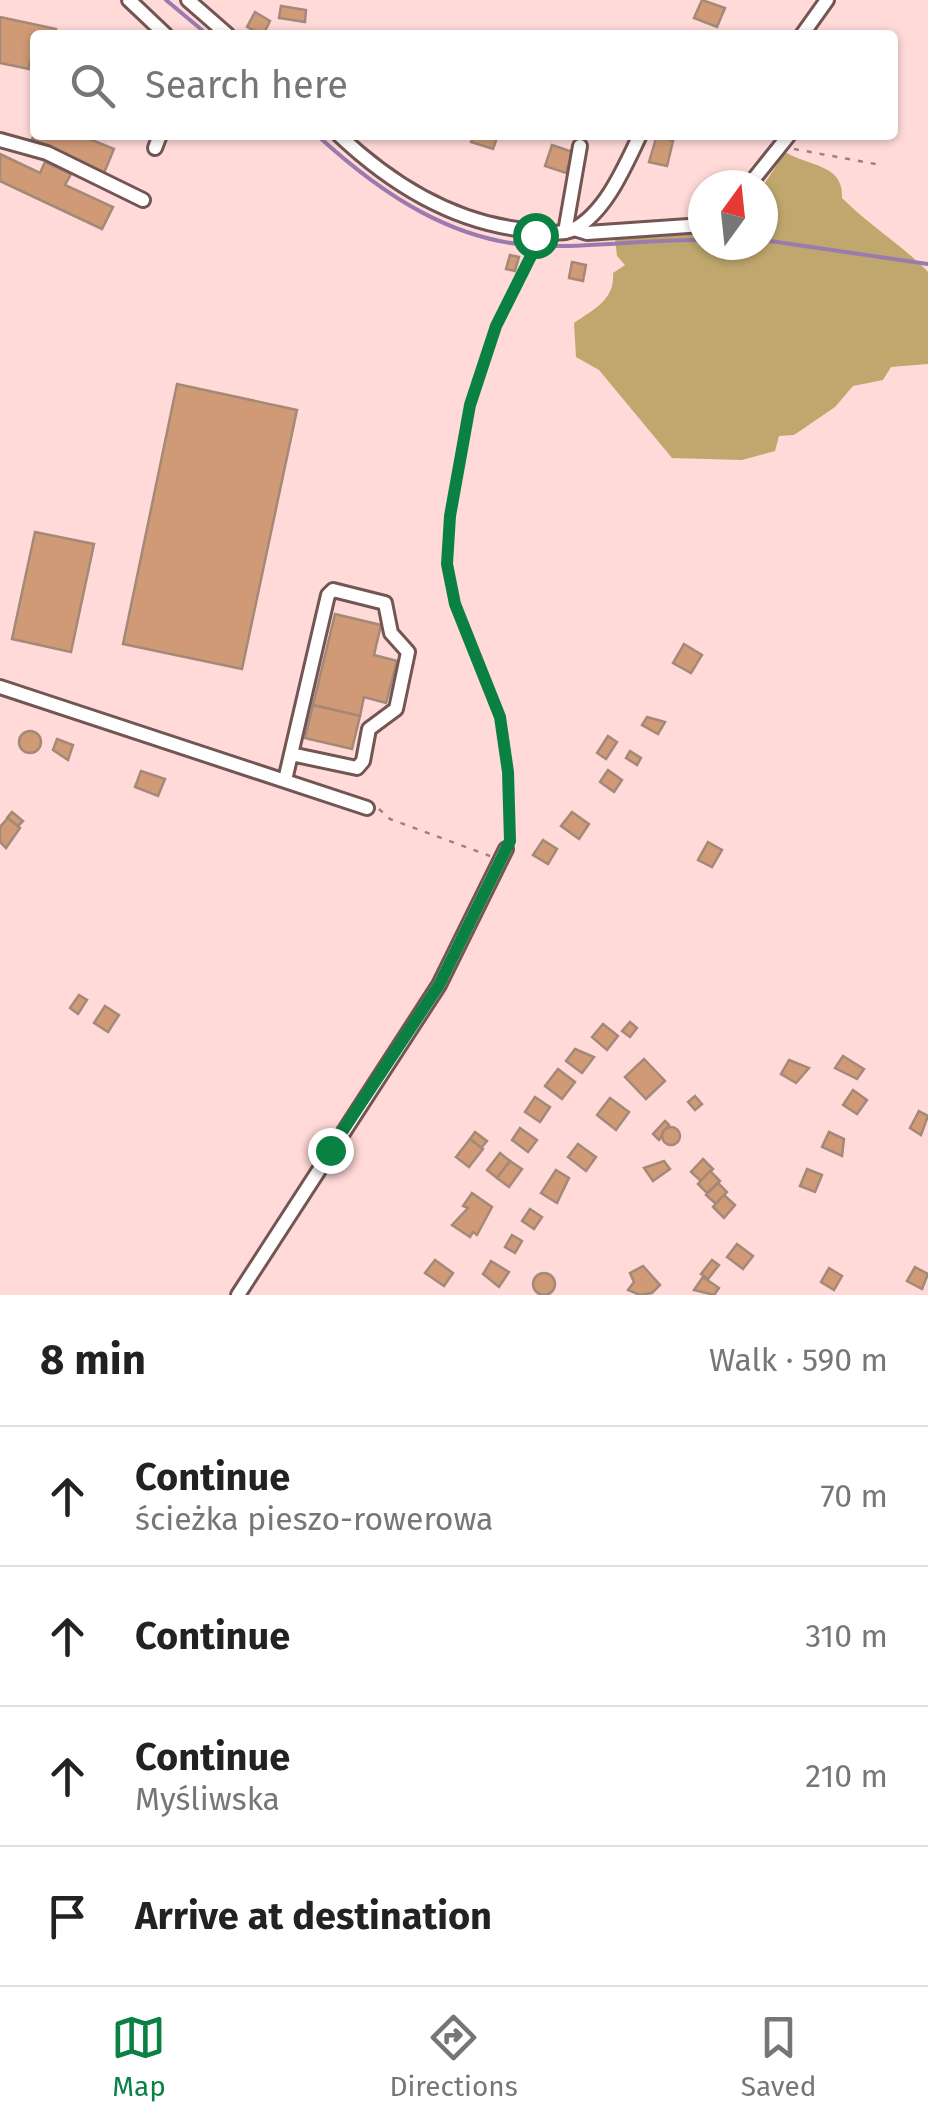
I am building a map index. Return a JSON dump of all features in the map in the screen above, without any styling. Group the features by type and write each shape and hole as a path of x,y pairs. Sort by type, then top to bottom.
{"street":[{"path":"129,0 161,30"},
{"path":"188,0 222,30"},
{"path":"806,30 827,0"},
{"path":"0,140 46,154 144,200"},
{"path":"345,140 383,172 454,214 488,225 587,233 688,227"},
{"path":"570,230 612,188 637,140"},
{"path":"761,170 785,140"},
{"path":"570,230 580,146"},
{"path":"285,780 291,754 328,595 333,590 385,603 390,633 408,652 396,709 368,729 364,761 357,768 291,754"},
{"path":"0,687 367,808"},
{"path":"238,1295 439,985 503,855"}],"path":[{"path":"789,140 801,152 880,164"},
{"path":"367,808 380,809 390,819 503,855 510,824 500,717 455,604 447,564 450,516 470,405 494,337 531,256 535,235"}],"shaded area":[{"path":"785,152 831,172 841,187 842,198 928,272 928,364 891,367 883,380 853,386 835,407 794,435 779,436 775,451 742,460 672,458 599,370 576,357 574,323 602,303 611,290 613,273 625,265 617,256 615,239 688,234 688,260 778,260 778,170 773,170"}],"building":[{"path":"702,0 725,8 717,27 694,18"},
{"path":"281,6 306,10 305,22 279,18"},
{"path":"255,12 270,21 266,30 247,27"},
{"path":"0,17 56,29 30,30 29,69 0,63"},
{"path":"34,140 92,140 114,149 104,173"},
{"path":"472,140 496,140 493,149"},
{"path":"656,140 673,141 667,166 649,162"},
{"path":"552,145 573,152 566,173 545,166"},
{"path":"0,154 40,173 45,162 71,174 65,185 113,207 102,229 0,181"},
{"path":"510,255 519,257 515,271 506,269"},
{"path":"572,262 586,265 583,281 569,278"},
{"path":"177,384 297,410 242,669 123,644"},
{"path":"35,532 94,544 71,652 12,639"},
{"path":"335,614 381,625 374,655 397,661 386,703 364,697 360,716 313,705"},
{"path":"684,644 702,655 691,673 673,663"},
{"path":"313,705 360,716 352,749 305,738"},
{"path":"647,717 665,722 658,734 642,725"},
{"path":"26,731 34,731 41,742 34,753 26,753 19,746 19,738"},
{"path":"608,736 617,742 606,759 597,753"},
{"path":"57,739 73,745 68,760 53,750"},
{"path":"630,751 641,758 637,765 626,758"},
{"path":"608,770 622,780 614,792 600,782"},
{"path":"141,771 165,779 158,796 135,787"},
{"path":"12,812 23,821 18,826 7,818"},
{"path":"572,812 589,824 579,839 561,826"},
{"path":"8,818 20,828 6,848 0,842 0,827"},
{"path":"543,840 557,849 548,864 533,855"},
{"path":"708,842 722,850 712,867 698,860"},
{"path":"79,995 87,1000 78,1014 70,1008"},
{"path":"105,1006 119,1015 108,1032 94,1023"},
{"path":"630,1022 637,1028 630,1037 622,1031"},
{"path":"603,1024 618,1036 607,1050 592,1037"},
{"path":"575,1049 594,1057 582,1073 566,1061"},
{"path":"843,1056 864,1069 857,1079 835,1068"},
{"path":"644,1059 665,1081 646,1099 625,1077"},
{"path":"789,1060 809,1068 796,1083 781,1074"},
{"path":"558,1069 575,1082 562,1099 545,1086"},
{"path":"853,1090 867,1100 857,1114 843,1105"},
{"path":"695,1096 702,1104 695,1110 688,1102"},
{"path":"535,1097 550,1107 540,1122 525,1112"},
{"path":"610,1098 629,1112 616,1130 597,1115"},
{"path":"919,1111 928,1116 921,1135 910,1128"},
{"path":"665,1121 669,1125 659,1140 653,1134"},
{"path":"671,1127 680,1136 671,1145 662,1136"},
{"path":"520,1128 537,1140 528,1152 512,1140"},
{"path":"475,1132 487,1141 481,1148 470,1139"},
{"path":"829,1132 844,1139 842,1156 822,1147"},
{"path":"470,1139 483,1149 469,1167 456,1157"},
{"path":"578,1144 596,1157 586,1171 568,1157"},
{"path":"500,1153 510,1161 497,1178 487,1170"},
{"path":"703,1159 713,1169 701,1181 691,1172"},
{"path":"510,1161 522,1169 509,1187 497,1178"},
{"path":"664,1161 670,1169 653,1181 644,1168"},
{"path":"807,1169 822,1175 815,1192 800,1186"},
{"path":"556,1170 569,1178 557,1203 541,1193"},
{"path":"710,1171 720,1181 707,1193 698,1184"},
{"path":"718,1183 727,1192 716,1204 706,1195"},
{"path":"472,1193 492,1207 477,1235 473,1232 470,1237 452,1225 468,1208 463,1206"},
{"path":"724,1195 735,1205 724,1218 713,1207"},
{"path":"530,1209 542,1217 534,1229 522,1221"},
{"path":"512,1235 522,1241 515,1253 505,1247"},
{"path":"737,1244 753,1256 743,1269 727,1257"},
{"path":"435,1260 453,1273 444,1286 425,1273"},
{"path":"712,1260 719,1265 708,1279 701,1274"},
{"path":"491,1261 509,1272 499,1287 483,1274"},
{"path":"643,1266 660,1285 652,1293 640,1295 628,1290 634,1282 630,1273"},
{"path":"915,1267 928,1274 922,1289 907,1281"},
{"path":"829,1268 842,1276 834,1290 821,1282"},
{"path":"544,1273 552,1276 552,1292 544,1295 536,1292 533,1284 536,1276"},
{"path":"703,1277 719,1288 714,1295 694,1290"}],"waterway":[{"path":"166,0 202,30"},
{"path":"323,140 367,177 422,213 483,237 548,246 688,240"},
{"path":"778,242 928,264"}],"route":[{"path":"330,1150 439,985 510,841 508,772 500,717 455,604 447,564 450,516 470,405 496,326 531,256 535,235"}]}
